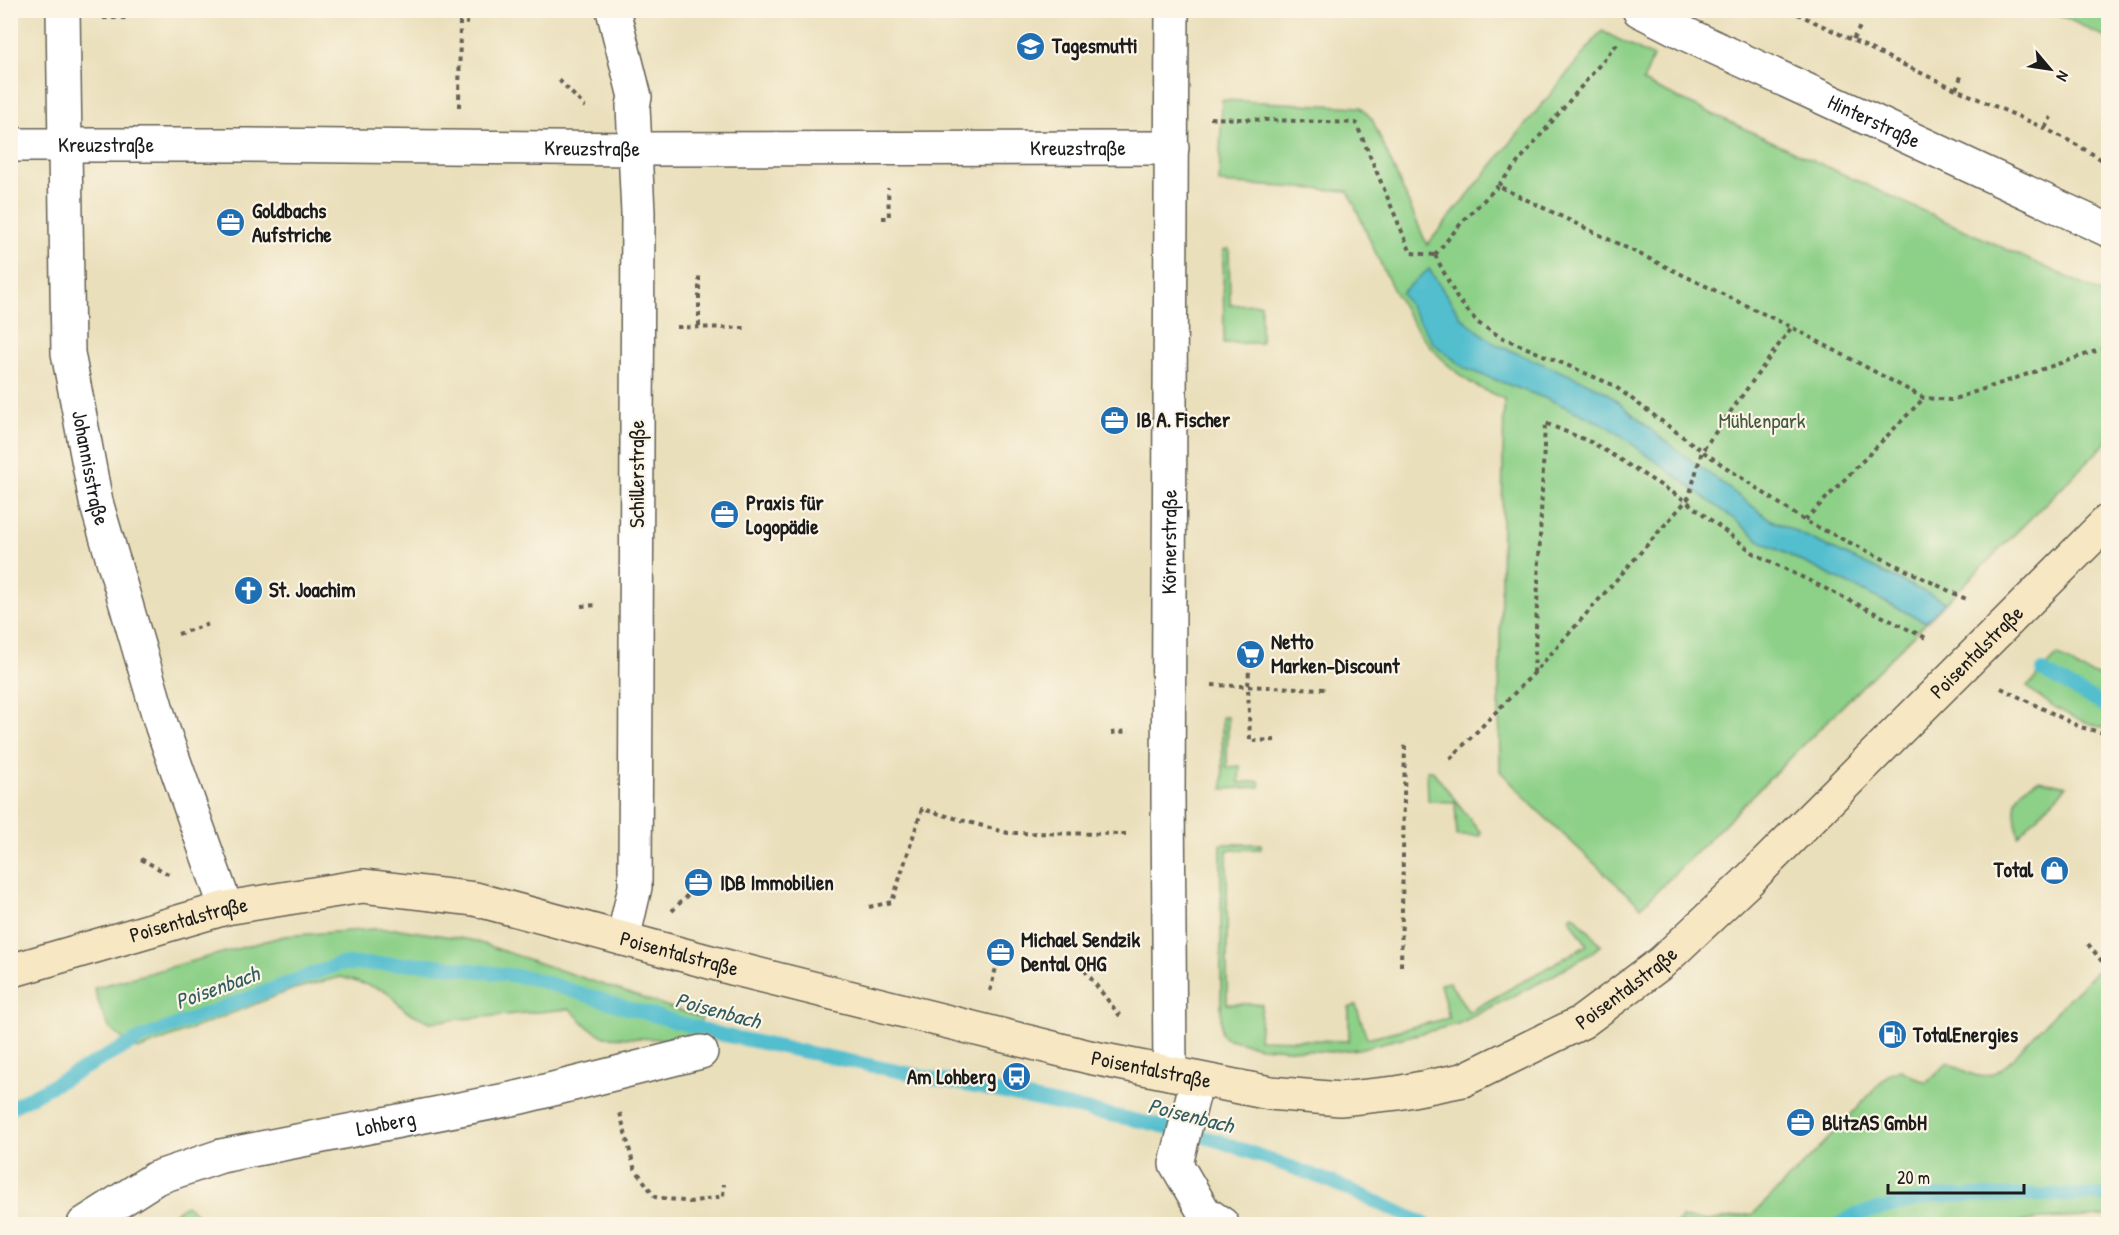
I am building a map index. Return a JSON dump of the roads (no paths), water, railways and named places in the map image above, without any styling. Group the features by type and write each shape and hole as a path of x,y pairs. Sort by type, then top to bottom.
{"main road":[{"name":"Poisentalstraße","path":"10,971 225,908 363,885 475,899 736,969 1089,1057 1270,1093 1340,1099 1397,1093 1463,1080 1582,1022 1661,963 1746,883 2109,521"}],"street":[{"name":"Johannisstraße","path":"63,10 69,353 96,502 162,727 225,908"},
{"name":"Schillerstraße","path":"613,10 635,97 633,106 638,278 635,887 623,939"},
{"name":"Körnerstraße","path":"1172,10 1168,785 1184,1133 1176,1164 1204,1212 1222,1224"},
{"name":"Hinterstraße","path":"1641,11 2109,231"},
{"name":"Kreuzstraße","path":"10,145 636,149 1172,148"},
{"name":"Lohberg","path":"84,1224 156,1179 221,1156 429,1116 701,1052"}],"water":[{"path":"1429,269 1461,317 1495,344 1606,392 1660,437 1771,520 1946,602 1926,622 1762,542 1609,427 1555,402 1466,369 1434,344 1401,293"}],"waterway":[{"path":"2043,671 2108,708"},
{"name":"Poisenbach","path":"10,1108 141,1038 339,964 428,964 531,978 723,1035 1154,1124 1219,1141 1332,1182 1425,1224"},
{"name":"Poisenbach","path":"1839,1224 1855,1215 1934,1196 2108,1195"}],"place":[{"name":"Tagesmutti","path":"1031,46"},
{"name":"Goldbachs Aufstriche","path":"231,223"},
{"name":"IB A. Fischer","path":"1115,420"},
{"name":"Praxis für Logopädie","path":"725,515"},
{"name":"St. Joachim","path":"248,590"},
{"name":"Netto Marken-Discount","path":"1250,654"},
{"name":"Total","path":"2054,870"},
{"name":"IDB Immobilien","path":"699,883"},
{"name":"Michael Sendzik Dental OHG","path":"1000,952"},
{"name":"TotalEnergies","path":"1892,1035"},
{"name":"Am Lohberg","path":"1017,1077"},
{"name":"BlitzAS GmbH","path":"1801,1123"}],"park label":[{"name":"Mühlenpark","path":"1762,421"}]}
